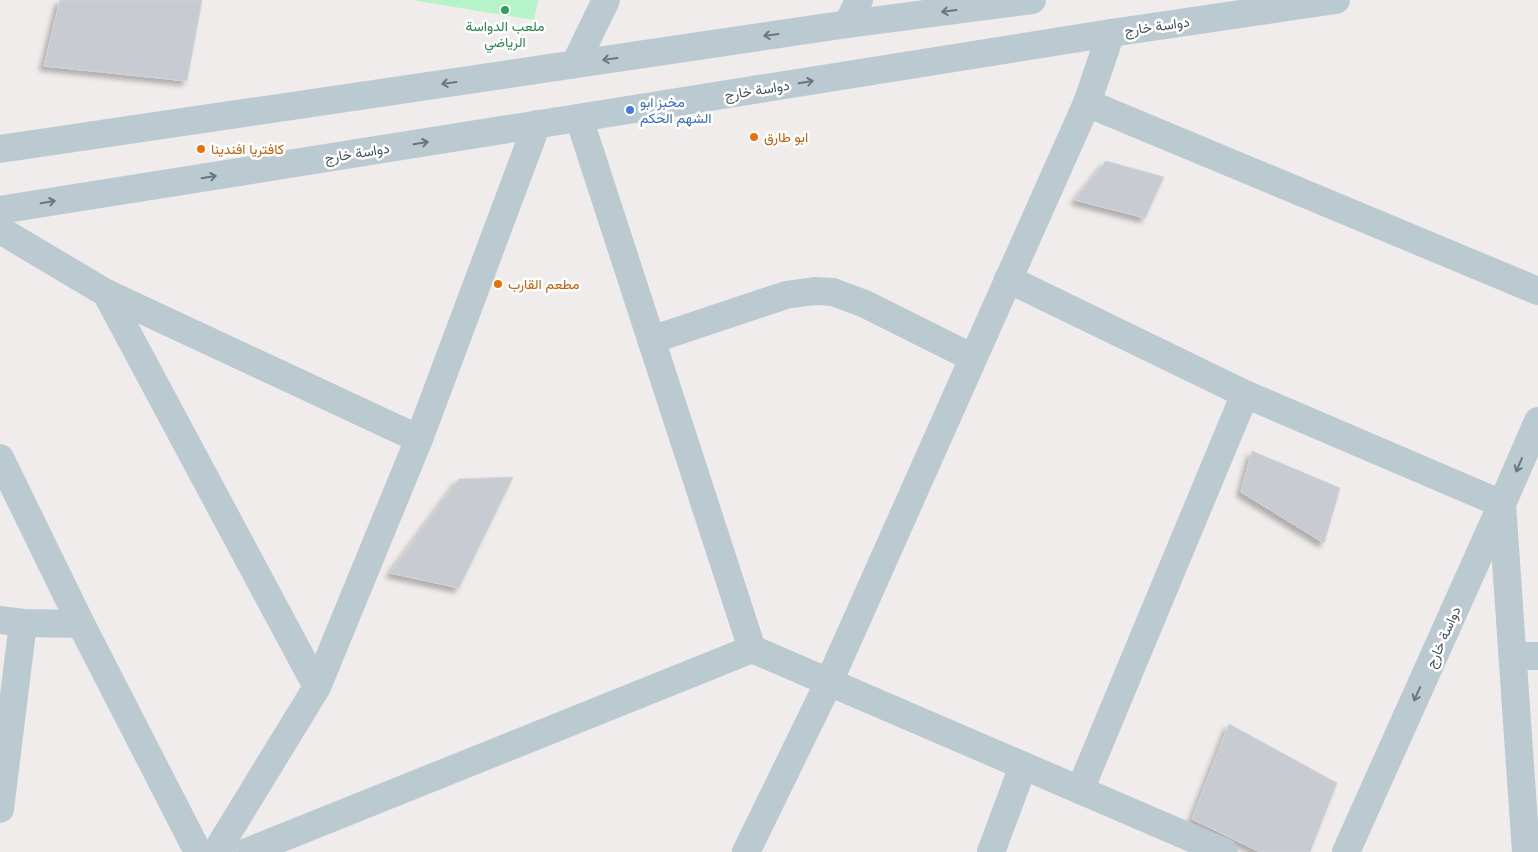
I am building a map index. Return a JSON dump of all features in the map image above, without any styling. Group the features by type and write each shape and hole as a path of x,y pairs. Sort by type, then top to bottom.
{"street":[{"path":"576,64 606,0"},
{"path":"1,148 576,64 853,12 1032,0"},
{"name":"دواسة خارج","path":"0,210 1112,33 1336,0"},
{"path":"746,852 829,682 1087,103 1112,33"},
{"path":"1087,103 1538,291"},
{"path":"579,118 752,649"},
{"path":"216,852 317,687 419,439 537,124"},
{"path":"0,230 106,293 419,439"},
{"path":"1008,279 1245,394 1502,504 1525,656 1530,791 1526,852"},
{"path":"651,340 786,295 814,291 833,292 865,304 973,358"},
{"path":"106,293 317,687"},
{"path":"1080,790 1245,394"},
{"name":"دواسة خارج","path":"1346,852 1536,432"},
{"path":"0,458 81,624 198,852"},
{"path":"0,809 11,622 81,624"},
{"path":"247,852 752,649 1224,852"},
{"path":"991,852 1023,766"}],"green space":[{"name":"ملعب الدواسة الرياضي","path":"412,0 538,0 534,20"}],"building":[{"path":"60,0 202,0 187,81 44,66"},
{"path":"1106,161 1164,177 1145,218 1075,200"},
{"path":"1252,451 1340,488 1324,543 1241,492"},
{"path":"513,477 459,588 390,573 459,479"},
{"path":"1229,724 1337,783 1310,852 1260,852 1192,819"}],"place":[{"name":"ملعب الدواسة الرياضي","path":"505,10"},
{"name":"مخبز ابو الشهم الحكم","path":"630,110"},
{"name":"ابو طارق","path":"754,137"},
{"name":"كافتريا افندينا","path":"201,149"},
{"name":"مطعم القارب","path":"498,284"}]}
